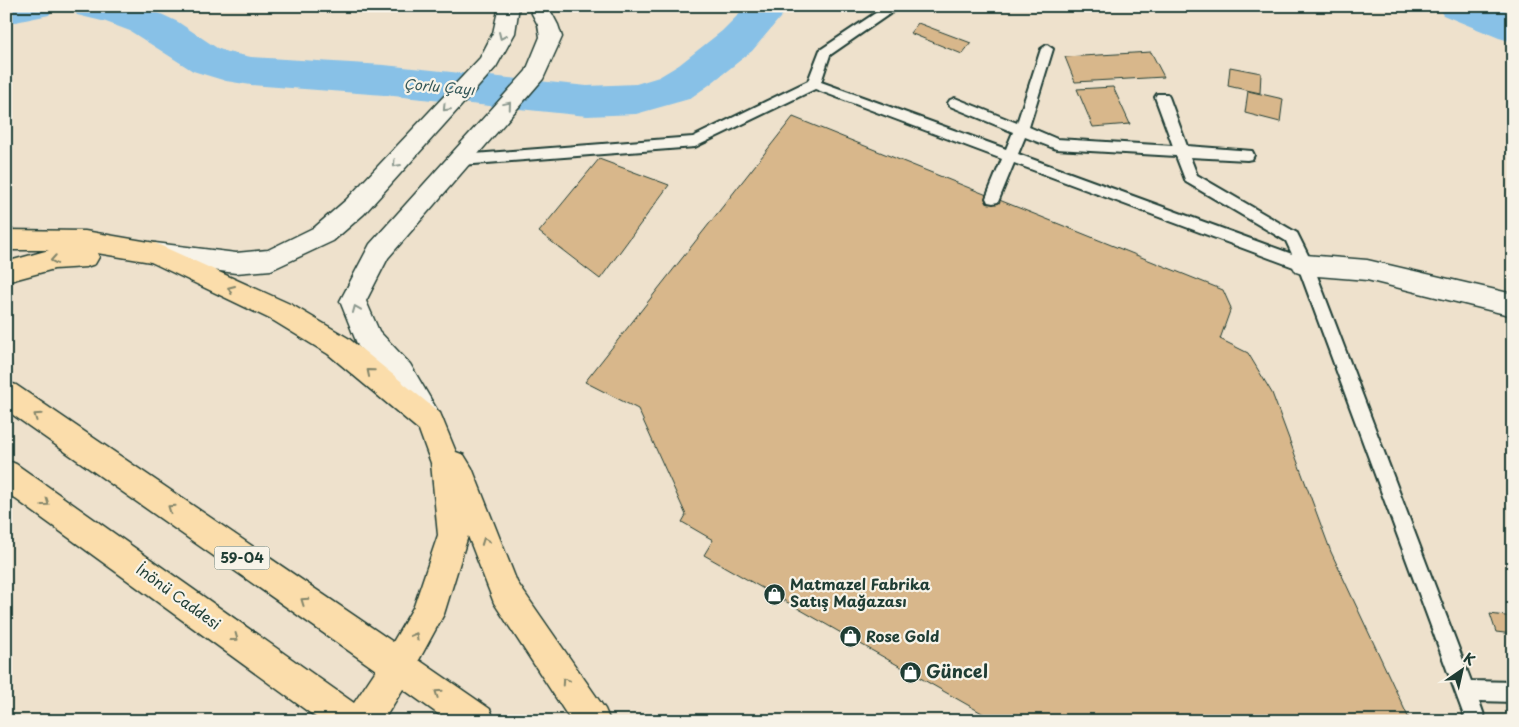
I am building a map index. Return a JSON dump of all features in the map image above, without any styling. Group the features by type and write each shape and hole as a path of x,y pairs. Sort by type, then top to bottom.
{"main road":[{"path":"6,240 85,241 155,253 283,313 330,342 430,422 461,478 505,592 593,719"},
{"path":"6,272 54,259 155,253"},
{"name":"59-04","path":"6,394 478,721"},
{"path":"361,721 377,701 428,614 453,534 446,463 430,422"},
{"name":"İnönü Caddesi","path":"6,474 350,721"}],"street":[{"path":"155,253 236,263 272,260 324,234 355,207 488,62 504,33 509,6"},
{"path":"430,422 400,372 368,338 353,301 379,251 535,74 551,36 539,7"},
{"path":"1305,265 1368,270 1513,305"}],"lane":[{"path":"461,160 695,142 814,84 824,53 894,6"},
{"path":"993,198 1021,130 1047,49"},
{"path":"814,84 1305,265"},
{"path":"1162,97 1192,178 1292,238 1305,265 1476,721"},
{"path":"956,103 1056,144 1247,156"},
{"path":"1465,691 1513,692"}],"building":[{"path":"918,23 971,43 962,54 910,33"},
{"path":"1151,52 1164,77 1075,82 1065,57"},
{"path":"1230,67 1261,73 1260,93 1228,86"},
{"path":"1113,87 1130,124 1093,127 1077,89"},
{"path":"1248,91 1283,99 1280,122 1245,113"},
{"path":"793,117 1223,290 1231,308 1220,339 1248,353 1272,393 1331,552 1410,721 996,721 704,555 713,540 682,522 686,515 638,409 585,382"},
{"path":"599,159 669,185 600,279 539,232"},
{"path":"1490,614 1513,617 1513,634 1496,632"}],"waterway":[{"name":"Çorlu Çayı","path":"6,11 35,6"},
{"name":"Çorlu Çayı","path":"91,6 124,13 144,21 177,40 202,58 232,68 384,80 587,101 636,99 674,88 694,75 737,41 770,6"},
{"name":"Çorlu Çayı","path":"1457,6 1513,29"}],"place":[{"name":"Matmazel Fabrika Satış Mağazası","path":"774,594"},
{"name":"Rose Gold","path":"850,637"},
{"name":"Güncel","path":"910,672"}]}
